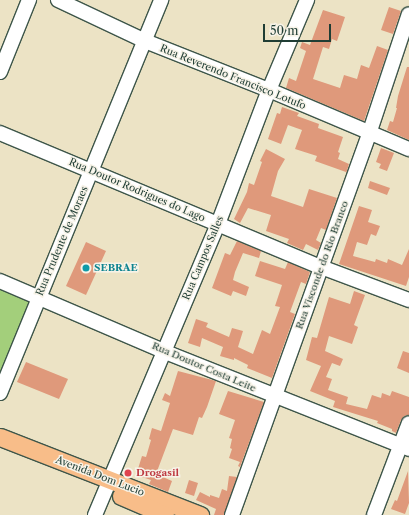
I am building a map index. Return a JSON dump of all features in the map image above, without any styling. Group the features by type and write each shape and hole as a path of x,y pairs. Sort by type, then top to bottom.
{"main road":[{"name":"Avenida Dom Lucio","path":"0,437 107,485 165,515"},
{"name":"Avenida Dom Lucio","path":"0,448 200,515"}],"street":[{"path":"0,72 29,0"},
{"name":"Rua Reverendo Francisco Lotufo","path":"58,0 145,41 269,90 369,134 409,149"},
{"name":"Rua Prudente de Moraes","path":"0,392 38,296 92,172 161,0"},
{"name":"Rua Campos Salles","path":"95,515 218,224 269,90 307,0"},
{"name":"Rua Visconde do Rio Branco","path":"232,515 276,397 369,134 409,14"},
{"name":"Rua Doutor Rodrigues do Lago","path":"0,133 321,267 409,300"},
{"name":"Rua Doutor Costa Leite","path":"0,281 164,351 405,448"},
{"path":"374,515 405,448 409,423"}],"green space":[{"path":"0,283 35,296 0,380"}],"building":[{"path":"389,7 401,11 393,34 381,30"},
{"path":"323,10 345,17 337,41 332,39 329,49 323,47 313,79 340,88 344,75 357,79 361,65 369,68 377,46 388,50 364,121 286,88 289,78 296,81 306,51 300,48 302,42 310,45"},
{"path":"407,67 409,67 409,140 387,130 390,121 393,122 397,108 398,96"},
{"path":"282,107 299,113 297,116 319,124 318,128 343,137 338,152 340,153 338,159 349,164 346,174 346,172 315,161 317,156 295,149 302,130 288,125 281,144 268,139 277,113 280,114"},
{"path":"381,148 394,153 387,171 379,168 381,164 376,162"},
{"path":"266,149 285,159 278,171 271,196 303,207 309,189 337,198 326,230 321,228 316,240 321,243 318,250 306,244 303,250 287,243 289,239 266,231 271,215 248,208 240,223 234,219 247,192 249,183 254,185 262,162 260,161"},
{"path":"370,181 390,188 387,195 368,188"},
{"path":"359,206 372,210 368,222 380,226 376,236 371,234 367,245 357,242 353,256 375,262 376,259 387,263 388,259 402,265 409,249 409,277 406,286 339,264"},
{"path":"237,241 261,251 259,258 243,253 235,272 233,280 249,287 246,296 233,291 231,296 212,288 225,253 230,255"},
{"name":"SEBRAE","path":"86,242 106,251 86,295 66,286"},
{"path":"260,261 285,269 288,262 310,272 306,284 301,282 290,312 295,314 272,378 247,368 248,365 234,358 234,360 220,356 223,347 202,338 200,347 188,343 196,319 208,323 206,327 229,337 232,328 243,331 238,347 253,354 262,330 270,334 280,307 275,306 282,285 255,276"},
{"path":"354,291 365,295 354,325 358,327 352,344 329,336 325,351 343,359 340,366 332,363 326,377 332,379 328,390 348,397 346,404 367,409 372,395 381,398 382,393 390,396 392,391 409,397 409,415 404,416 401,420 396,433 392,431 392,429 377,423 378,421 333,407 335,401 310,391 321,366 306,360 312,337 317,338 329,297 350,304"},
{"path":"403,351 409,353 409,373 397,368"},
{"path":"26,362 68,379 59,399 17,382"},
{"path":"178,371 216,381 207,407 202,418 199,417 193,435 173,429 156,474 172,481 168,492 149,484 151,480 142,477 143,473 137,472 142,456 146,457 151,440 149,439 152,428 161,431 170,403 162,400 165,393 170,396"},
{"path":"228,391 264,402 240,467 238,466 240,462 229,458 232,449 230,448 232,439 229,438 235,420 219,414"},
{"path":"408,471 409,503 405,514 391,509 395,500 397,501"},
{"path":"229,476 237,477 224,515 214,515 216,509 196,500 200,492 210,497 210,495 219,498 222,489 227,491"},
{"path":"189,480 198,483 194,496 185,493"}],"place":[{"name":"SEBRAE","path":"86,268"},
{"name":"Drogasil","path":"128,473"}]}
